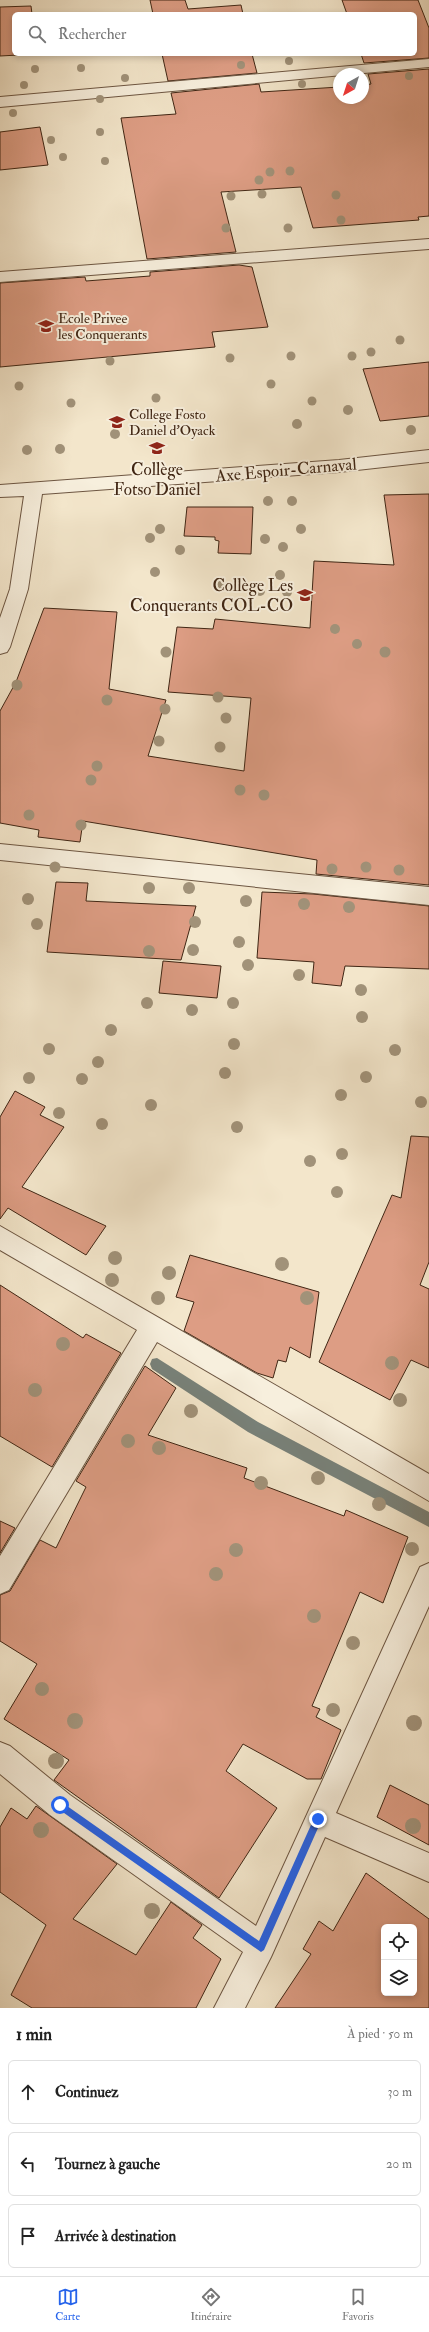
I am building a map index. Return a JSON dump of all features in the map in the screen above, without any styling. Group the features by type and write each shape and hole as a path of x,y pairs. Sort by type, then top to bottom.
{"street":[{"path":"0,102 429,63"},
{"path":"0,277 429,244"},
{"name":"Axe Espoir-Carnaval","path":"0,491 339,466 429,456"},
{"path":"0,647 19,589 34,488"},
{"path":"0,852 429,896"},
{"path":"0,1238 429,1488"},
{"path":"0,1581 152,1327"},
{"path":"229,2008 261,1947 429,1576"},
{"path":"0,1756 60,1805 261,1947"},
{"path":"318,1819 429,1868"}],"building":[{"path":"150,0 185,0 188,9 241,5 243,12 153,12"},
{"path":"342,0 418,0 429,28 429,58 364,63 362,56 417,56 417,12 346,12"},
{"path":"31,6 32,12 12,12 12,55 0,56 0,7"},
{"path":"162,56 253,56 257,73 168,81"},
{"path":"429,69 429,216 418,217 419,220 313,228 301,187 221,192 236,252 147,259 121,118 176,114 171,93 259,84 261,92 333,87 333,104 369,104 369,84 371,84 369,74"},
{"path":"40,127 48,165 0,170 0,132"},
{"path":"239,265 252,267 268,327 212,332 215,347 0,367 0,283 85,277 86,281 150,276 150,272"},
{"path":"429,362 429,416 380,421 363,369"},
{"path":"429,494 429,885 316,874 317,860 83,821 80,842 38,837 39,830 0,823 0,711 16,682 44,608 117,612 109,689 166,700 148,756 244,771 251,698 168,692 177,627 213,629 215,619 310,628 314,561 394,565 384,495"},
{"path":"187,507 253,507 251,554 218,553 219,541 215,540 215,537 184,536"},
{"path":"56,882 88,883 86,901 196,906 181,960 47,952"},
{"path":"262,892 313,894 429,906 429,969 345,966 341,986 312,983 314,962 257,958"},
{"path":"163,961 221,966 217,998 159,993"},
{"path":"15,1091 45,1107 40,1115 64,1127 22,1187 106,1226 86,1255 8,1208 0,1219 0,1117"},
{"path":"411,1136 429,1137 429,1262 420,1285 429,1289 429,1368 411,1360 390,1400 319,1362 392,1195 401,1198"},
{"path":"190,1255 319,1292 310,1358 290,1347 286,1362 278,1360 273,1378 257,1373 184,1331 194,1302 176,1297"},
{"path":"0,1285 83,1338 86,1334 121,1353 52,1467 0,1436"},
{"path":"145,1366 176,1388 148,1435 247,1468 244,1478 344,1516 346,1510 408,1537 383,1603 360,1592 312,1706 320,1709 316,1717 341,1730 321,1779 307,1779 243,1744 226,1771 277,1808 219,1898 54,1780 69,1760 4,1719 37,1664 0,1641 0,1595 10,1591 40,1540 56,1548 86,1487 76,1481"},
{"path":"0,1521 15,1528 0,1553"},
{"path":"390,1785 429,1805 429,1845 377,1817"},
{"path":"36,1806 117,1864 73,1919 136,1955 171,1902 202,1925 193,1938 221,1959 196,2008 32,2008 11,1995 46,1925 0,1892 0,1827 11,1808 27,1819"},
{"path":"366,1873 429,1919 429,2008 275,2008 311,1954 303,1949 319,1921 333,1931"}],"waterway":[{"path":"157,1364 253,1427 429,1520"}],"place":[{"name":"Ecole Privee les Conquerants","path":"46,326"},
{"name":"College Fosto Daniel d'Oyack","path":"117,422"},
{"name":"Collège Fotso Daniel","path":"157,448"},
{"name":"Collège Les Conquerants COL-CO","path":"305,595"}],"route":[{"path":"60,1805 261,1947 318,1819"}]}
